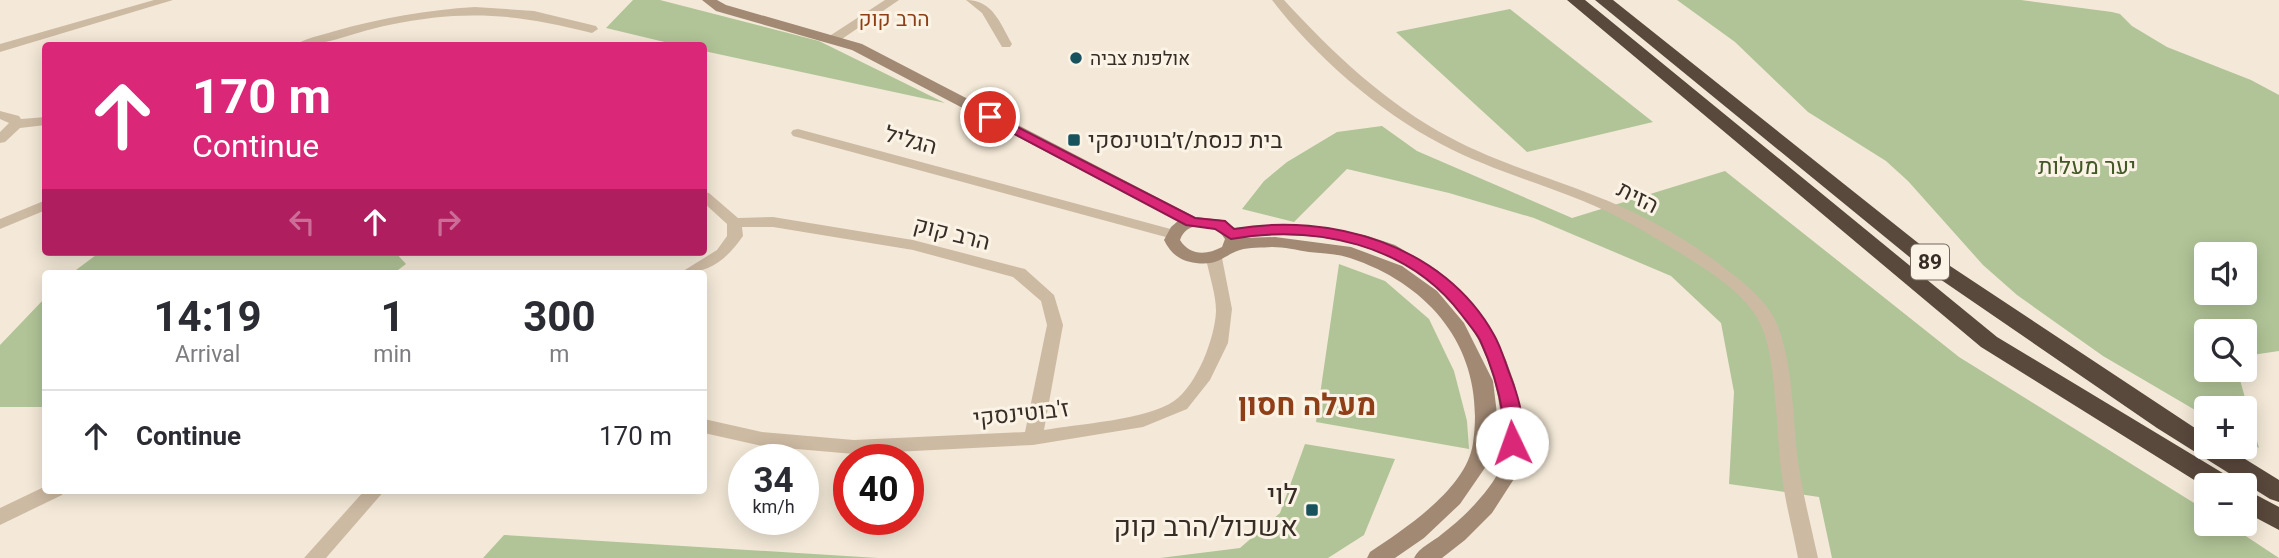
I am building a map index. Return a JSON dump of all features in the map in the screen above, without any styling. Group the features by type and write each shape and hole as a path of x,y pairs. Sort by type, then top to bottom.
{"highway":[{"name":"89","path":"1575,0 1989,342 2202,473"},
{"name":"89","path":"1603,0 1925,259 2165,422 2276,512"},
{"name":"89","path":"2257,504 2276,512"}],"street":[{"path":"0,48 167,0"},
{"path":"708,0 721,8 835,38 858,47 1192,222 1219,225 1232,239 1351,252 1396,270 1431,295 1458,327 1483,381 1487,414 1481,458 1452,498 1416,532 1378,558"},
{"path":"835,38 893,0"},
{"path":"972,0 987,11 1006,44"},
{"name":"הזית","path":"1278,0 1321,47 1394,110 1446,141 1514,171 1591,198 1651,229 1712,266 1746,293 1768,322 1777,353 1791,476 1808,558"},
{"path":"314,42 394,19 447,13 534,15 592,29"},
{"path":"0,115 8,116 16,124"},
{"path":"0,139 16,124 42,121"},
{"name":"הגליל","path":"798,133 1173,234"},
{"path":"693,270 722,253 735,236 734,223 707,199"},
{"path":"0,224 42,206"},
{"name":"הרב קוק","path":"734,223 773,222 913,245 1020,273 1048,299 1055,325 1033,438"},
{"path":"1192,222 1173,234 1174,246 1186,256 1214,258 1223,255 1232,239 1259,229 1289,229 1365,240 1406,257 1451,290 1487,336 1505,383 1512,418 1511,467 1481,515 1424,558"},
{"name":"ז'בוטינסקי","path":"707,427 762,439 854,447 1033,438 1137,422 1181,405 1204,376 1220,343 1224,309 1214,258"},
{"path":"0,517 47,494"},
{"path":"314,558 372,494"}],"green space":[{"path":"633,0 660,0 819,41 945,103 707,52 707,42 664,42 606,28"},
{"name":"יער מעלות","path":"1677,0 2021,0 2112,12 2120,14 2132,26 2167,47 2251,80 2279,95 2279,351 2257,354 2257,319 2194,319 2194,382 2241,382 2245,396 2194,396 2194,409 2103,356 2017,295 1983,265 1908,181 1886,161 1808,112 1735,42"},
{"path":"1510,9 1653,122 1527,152 1396,32"},
{"path":"1382,126 1417,151 1572,218 1725,171 1959,357 2194,503 2194,536 2246,536 2279,558 1832,558 1819,497 1729,484 1734,392 1721,323 1671,276 1534,218 1449,193 1347,169 1294,222 1242,209 1264,181 1287,162 1337,132"},
{"path":"95,256 399,256 406,264 398,270 76,270"},
{"path":"1339,264 1385,281 1429,319 1454,371 1467,421 1469,449 1316,422"},
{"path":"42,301 42,407 0,407 0,345"},
{"path":"1305,444 1395,459 1364,535 1328,558 1160,558 1240,548 1280,513"},
{"path":"504,535 878,558 483,558"}],"place":[{"name":"אולפנת צביה","path":"1076,58"},
{"name":"בית כנסת/ז׳בוטינסקי","path":"1074,140"},
{"name":"לוי אשכול/הרב קוק","path":"1312,510"}],"district":[{"name":"הרב קוק","path":"894,19"},
{"name":"מעלה חסון","path":"1307,405"}],"route":[{"path":"990,117 1192,222 1210,222 1227,229 1231,234 1259,229 1289,229 1365,240 1406,257 1451,290 1487,336 1505,383 1512,418 1512,443"}]}
